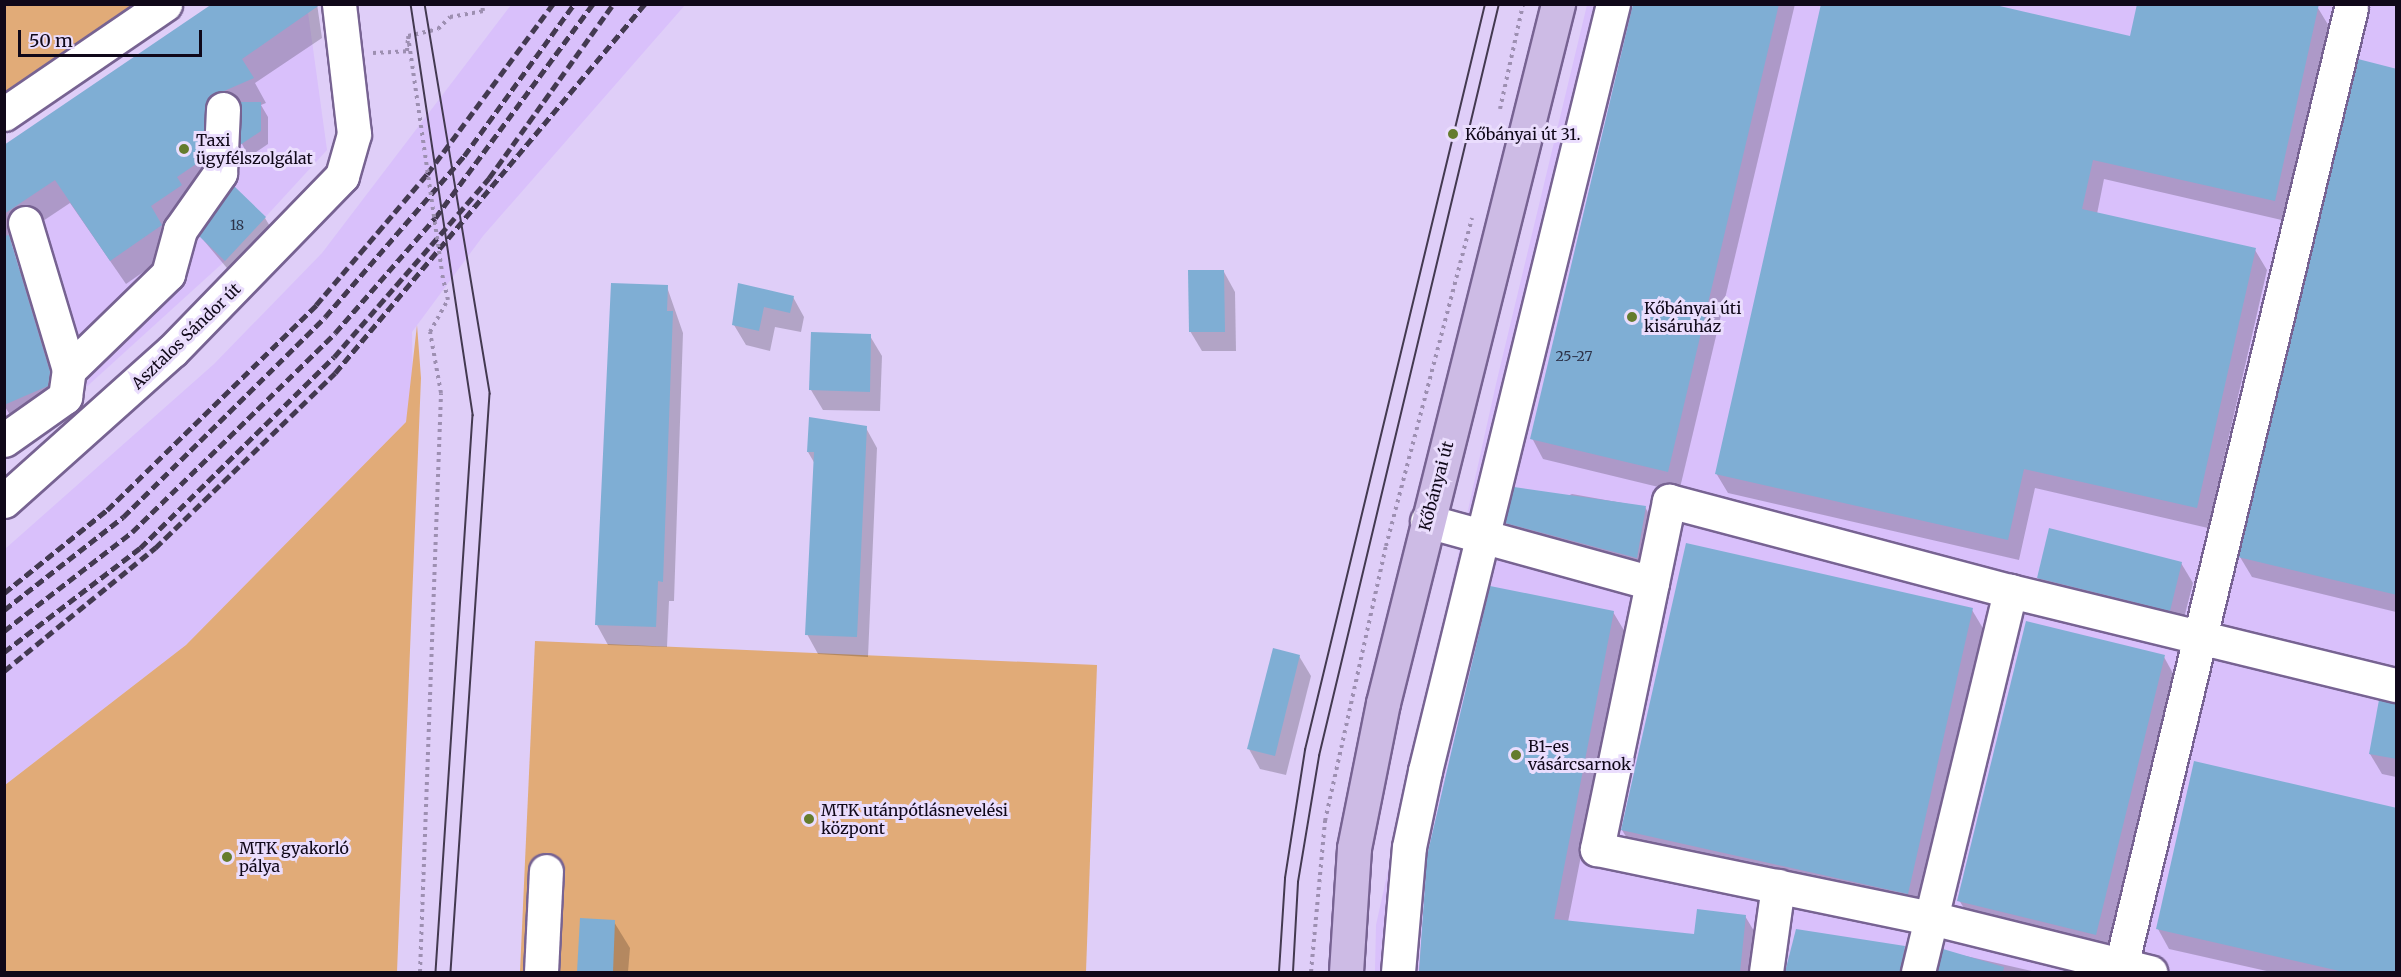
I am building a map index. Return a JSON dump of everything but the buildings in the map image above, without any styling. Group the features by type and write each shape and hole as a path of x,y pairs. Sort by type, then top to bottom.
{"main road":[{"name":"Kőbányai út","path":"1346,972 1364,792 1427,521 1558,4"}],"street":[{"path":"4,114 165,4"},
{"name":"Asztalos Sándor út","path":"4,501 189,335 328,196 351,156 353,111 339,4"},
{"path":"1398,972 1409,847 1479,537 1613,4"},
{"path":"2348,6 2200,637 2135,969 1931,918 1597,849 1669,501 2010,591 2200,637 2397,685"},
{"path":"69,370 168,274 180,230 220,173 223,109"},
{"path":"4,440 65,398 69,370 25,223"},
{"path":"1427,521 1652,583"},
{"path":"1918,972 2010,591"},
{"path":"541,972 546,872"},
{"path":"1766,972 1778,886"}],"path":[{"path":"408,36 438,29 450,17 483,11 482,4"},
{"path":"372,44 373,55 407,51 408,36"},
{"path":"408,36 442,273 448,300 430,332 441,393 420,972"}],"shaded area":[{"path":"5,5 141,5 5,96"},
{"path":"307,5 327,150 225,261 5,461 5,145"},
{"path":"511,5 685,5 483,236 412,332 413,389 406,422 186,645 5,785 5,549 214,364 322,253"},
{"path":"1587,5 2396,5 2396,972 1375,972 1376,925 1496,384"},
{"path":"417,325 421,378 397,972 5,972 5,785 186,645 406,422"},
{"name":"MTK utánpótlásnevelési központ","path":"535,641 1097,665 1086,972 520,972"}],"tram line":[{"path":"411,4 473,415 436,972"},
{"path":"425,4 490,394 451,972"},
{"path":"1279,972 1285,878 1305,750 1485,4"},
{"path":"1293,972 1298,882 1319,756 1499,4"}],"railway":[{"path":"4,593 107,510 316,305 427,174 553,4"},
{"path":"4,610 123,517 325,317 464,156 574,4"},
{"path":"4,631 132,532 335,333 435,218 593,4"},
{"path":"4,652 140,548 334,357 489,178 613,4"},
{"path":"4,671 155,548 335,373 645,4"}],"place":[{"name":"Kőbányai út 31.","path":"1453,134"},
{"name":"Taxi ügyfélszolgálat","path":"184,149"},
{"name":"Kőbányai úti kisáruház","path":"1632,317"},
{"name":"B1-es vásárcsarnok","path":"1516,755"},
{"name":"MTK utánpótlásnevelési központ","path":"809,819"},
{"name":"MTK gyakorló pálya","path":"227,857"}]}
